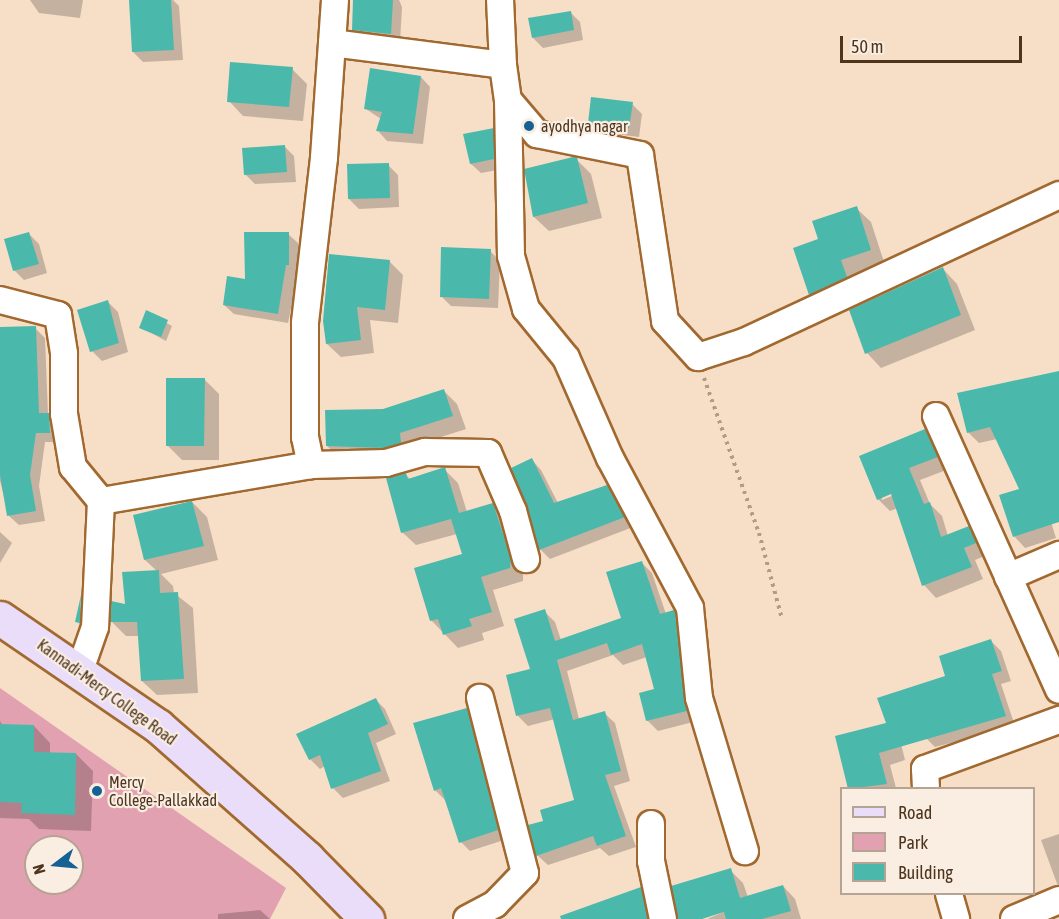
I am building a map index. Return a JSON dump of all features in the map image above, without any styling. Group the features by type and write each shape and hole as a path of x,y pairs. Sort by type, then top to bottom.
{"main road":[{"name":"Kannadi-Mercy College Road","path":"0,618 80,670 158,726 307,858 367,919"}],"street":[{"path":"311,465 305,437 305,323 324,158 334,0"},
{"path":"500,0 503,64 508,100 511,256 526,309 566,358 610,458 690,608 699,698 745,851"},
{"path":"332,44 503,64"},
{"path":"508,100 537,134 640,155 665,321 698,357 744,342 1055,204"},
{"path":"0,300 58,315 64,354 64,414 73,467 101,501 96,627 80,670"},
{"path":"936,416 1059,690"},
{"path":"101,501 311,465 386,463 425,452 488,453 513,511 526,559"},
{"path":"1008,577 1059,555"},
{"path":"467,919 495,904 525,873 480,698"},
{"path":"926,787 925,769 1059,720"},
{"path":"651,824 651,861 663,919"},
{"path":"949,895 957,919"},
{"path":"1014,919 1059,900"}],"path":[{"path":"698,357 759,533 782,619"}],"green space":[{"name":"Mercy College-Pallakkad","path":"0,688 286,888 270,919 0,919"}],"building":[{"path":"129,0 171,0 174,50 132,52"},
{"path":"353,0 393,0 391,34 352,30"},
{"path":"571,11 574,30 532,38 528,18"},
{"path":"230,62 293,67 289,107 227,102"},
{"path":"370,68 421,76 413,134 376,131 382,112 364,109"},
{"path":"591,97 633,102 629,128 588,123"},
{"path":"494,128 494,159 470,164 463,134"},
{"path":"285,145 287,172 244,175 242,148"},
{"path":"577,157 588,203 533,217 524,169"},
{"path":"389,163 390,198 348,199 347,164"},
{"path":"857,206 871,250 841,260 847,277 809,295 793,248 818,239 812,221"},
{"path":"29,232 39,264 13,271 4,239"},
{"path":"244,232 289,232 289,265 286,265 278,314 223,305 227,276 245,279"},
{"path":"441,247 491,249 489,299 440,297"},
{"path":"329,254 390,260 385,310 357,307 361,340 326,344 323,321"},
{"path":"943,267 961,315 865,354 849,310"},
{"path":"108,300 119,343 90,352 77,310"},
{"path":"146,310 168,320 161,337 139,328"},
{"path":"36,326 39,413 49,413 50,433 36,433 30,475 36,511 7,516 0,475 0,327"},
{"path":"1059,371 1059,522 1013,537 999,495 1019,489 990,427 967,433 957,393"},
{"path":"166,378 205,378 204,446 166,446"},
{"path":"444,389 453,416 400,433 401,443 384,448 326,446 325,410 383,409"},
{"path":"925,429 938,457 909,468 924,504 930,502 941,537 969,526 976,543 964,548 972,567 922,586 891,494 877,500 859,456"},
{"path":"532,458 554,503 607,485 625,517 539,550 511,468"},
{"path":"445,467 459,513 493,503 511,559 510,568 481,577 492,612 469,619 472,626 443,635 438,619 430,621 414,568 462,554 451,519 401,533 386,478 406,473 408,479"},
{"path":"192,501 204,546 144,560 133,515"},
{"path":"642,561 660,614 674,610 675,612 687,711 646,721 639,693 654,689 642,644 611,655 607,643 557,660 573,720 605,711 621,771 605,775 626,836 597,846 593,836 536,856 528,825 543,821 540,810 574,800 550,708 516,716 506,675 530,669 514,619 545,609 555,641 621,618 606,572"},
{"path":"159,570 160,593 178,592 184,679 141,681 137,622 110,622 111,601 125,604 122,572"},
{"path":"81,595 80,623 75,622"},
{"path":"991,639 1002,671 992,674 1006,716 879,753 887,784 848,787 835,736 886,723 877,698 945,676 939,656"},
{"path":"376,698 388,724 368,733 381,771 331,789 320,755 309,760 296,734"},
{"path":"467,708 498,830 459,843 441,788 434,791 413,723"},
{"path":"0,724 34,725 34,752 76,753 75,815 21,813 22,803 0,802"},
{"path":"731,868 740,898 783,885 791,911 762,919 726,919 724,912 702,919 678,919 671,886"},
{"path":"641,887 648,919 561,919 560,916"}],"place":[{"name":"ayodhya nagar","path":"529,126"},
{"name":"Mercy College-Pallakkad","path":"97,791"}]}
